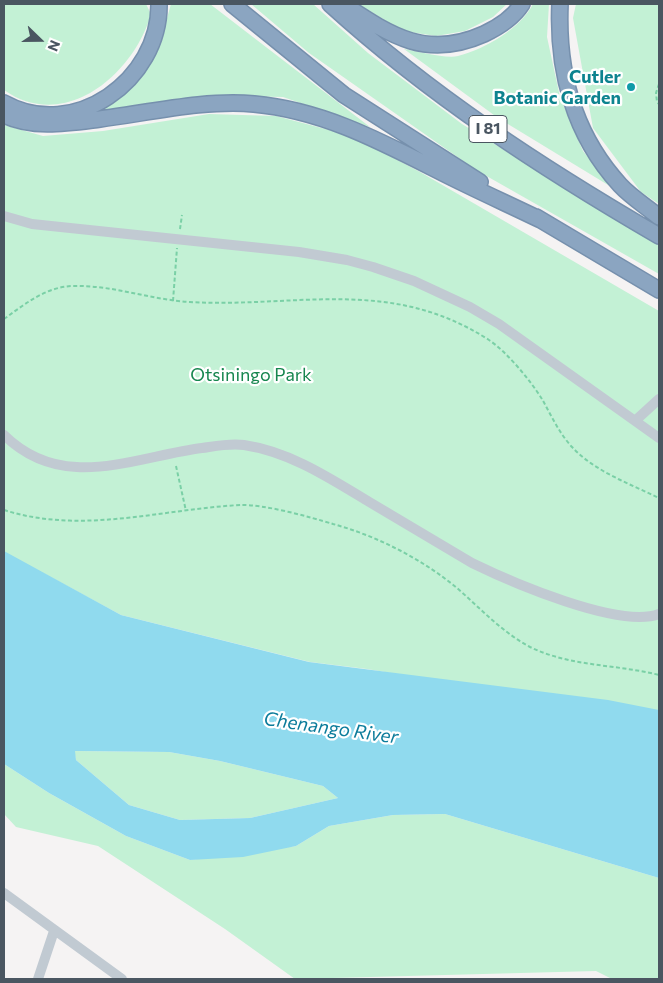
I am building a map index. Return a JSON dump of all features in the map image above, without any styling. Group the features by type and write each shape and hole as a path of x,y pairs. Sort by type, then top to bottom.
{"highway":[{"path":"4,103 21,111 47,114 63,113 97,104 111,96 135,74 144,62 156,29 159,4"},
{"path":"232,4 344,94 543,221 659,290"},
{"name":"I 81","path":"330,4 373,43 434,92 526,155 659,236"},
{"path":"343,4 388,33 411,42 430,46 450,45 470,40 491,31 506,21 522,4"},
{"path":"560,4 559,36 562,61 573,110 602,164 622,187 659,217"},
{"path":"4,115 14,120 34,124 60,124 204,105 252,103 287,108 338,122 543,221"}],"street":[{"path":"4,216 32,224 299,252 347,260 414,281 470,307 499,324 659,438"},
{"path":"636,420 659,399"},
{"path":"4,435 29,454 57,464 76,468 102,468 185,450 228,444 274,452 333,480 472,563 494,574 606,613 633,617 659,614"},
{"path":"4,893 122,979"},
{"path":"38,979 54,931"}],"path":[{"path":"659,84 656,93 659,104"},
{"path":"173,301 182,216"},
{"path":"4,319 36,296 54,289 74,286 173,301 203,302 322,298 366,299 402,305 454,322 490,341 518,369 541,398 571,446 586,460 659,498"},
{"path":"176,466 186,511"},
{"path":"4,510 38,518 80,522 242,505 334,524 400,550 455,587 497,626 530,647 559,658 586,664 621,667 659,675"}],"green space":[{"path":"4,4 146,4 151,14 142,36 129,57 113,76 94,91 73,101 50,105 27,102 4,90"},
{"path":"171,4 210,4 370,127 283,97 235,96 97,112 134,86 158,50"},
{"path":"251,4 313,4 368,53 462,124 659,245 659,274 476,170 309,53"},
{"path":"358,4 507,4 493,17 465,31 436,36 403,31"},
{"path":"533,4 549,4 547,37 560,97 583,151 613,188 498,118 404,49 453,57 468,53 490,43 511,30 520,22"},
{"name":"Cutler Botanic Garden","path":"576,4 659,4 659,204 641,192 593,128 573,18"},
{"name":"Otsiningo Park","path":"209,114 276,116 352,136 420,172 659,311 659,718 367,669 310,662 121,615 4,552 4,125 43,136 103,131"},
{"path":"74,751 169,752 220,761 323,786 338,798 250,818 180,820 129,805 76,760"},
{"path":"4,764 49,793 126,836 190,860 296,846 329,826 393,815 445,814 659,878 659,979 612,979 596,971 295,979 225,929 98,846 16,827 4,814"}],"water":[{"name":"Chenango River","path":"4,551 121,615 309,662 608,700 659,710 659,878 445,814 393,815 329,826 296,846 243,857 190,860 126,836 49,793 4,764","holes":["75,751 169,752 220,761 323,786 338,798 250,818 180,820 129,805 76,760"]}],"place":[{"name":"Cutler Botanic Garden","path":"631,87"}]}
